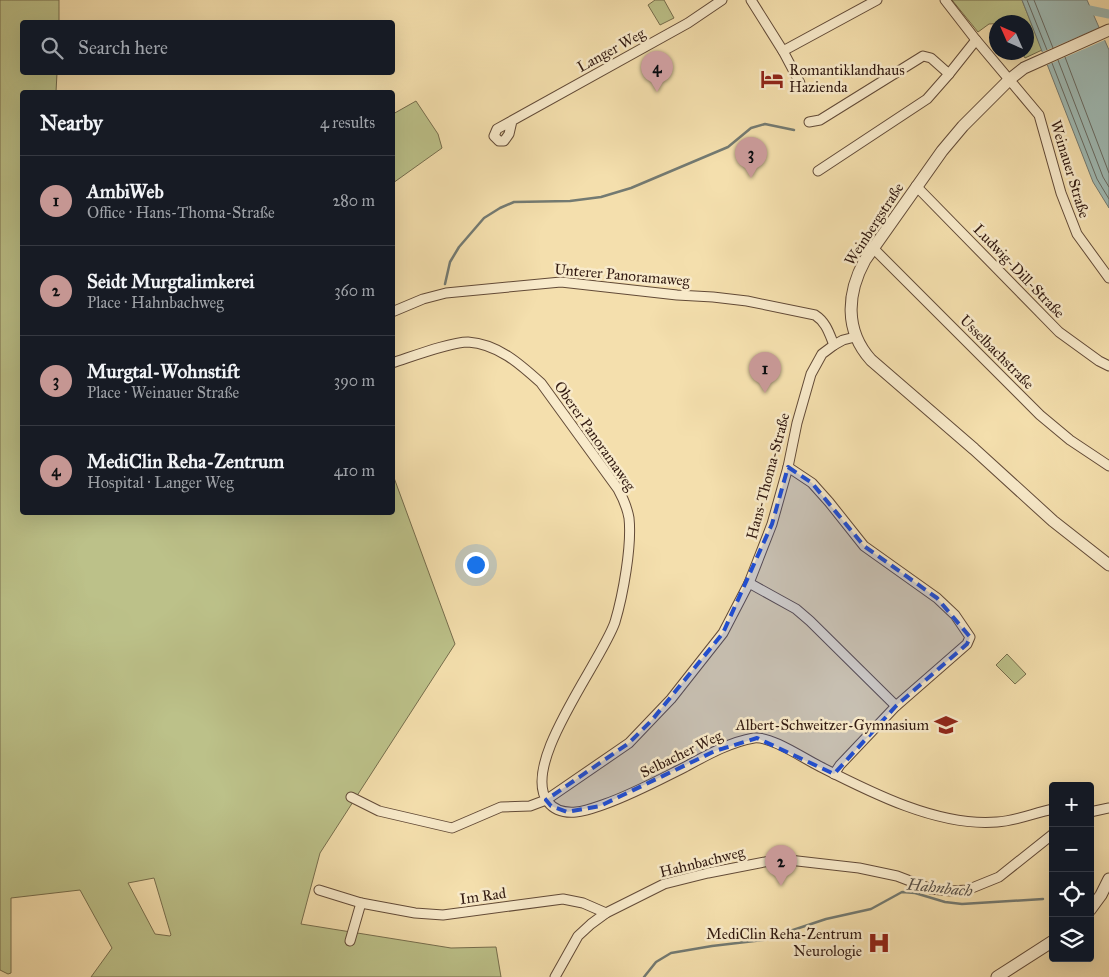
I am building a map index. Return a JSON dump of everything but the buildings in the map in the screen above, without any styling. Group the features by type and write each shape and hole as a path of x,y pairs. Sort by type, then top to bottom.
{"street":[{"name":"Langer Weg","path":"512,121 688,23 722,0"},
{"path":"751,0 783,51 800,83"},
{"path":"783,51 877,0"},
{"name":"Weinauer Straße","path":"945,0 1039,116 1061,193 1077,234 1109,278"},
{"name":"Weinbergstraße","path":"1109,30 1024,68 1010,79 963,126 916,186 873,248 858,273 852,295 852,317 855,337 862,351 1053,521 1109,566"},
{"path":"818,171 927,99 976,40"},
{"path":"809,122 820,120 923,56 931,58 949,74"},
{"name":"Ludwig-Dill-Straße","path":"916,186 1059,332 1109,366"},
{"name":"Usselbachstraße","path":"873,248 1040,415 1070,440 1109,466"},
{"name":"Unterer Panoramaweg","path":"395,311 423,299 446,293 561,282 713,297 779,307 815,315 825,324 834,345"},
{"name":"Hans-Thoma-Straße","path":"546,800 628,742 659,713 699,666 723,633 749,583 772,524 811,374 822,354 843,340 855,337"},
{"name":"Oberer Panoramaweg","path":"395,362 457,343 468,342 500,350 529,372 541,384 618,489 626,507 629,518 628,543 620,604 614,624 604,646 558,726 547,755 542,782 546,800"},
{"path":"788,467 812,483 864,546 937,598 955,615 970,637 967,644 896,706 840,765 834,774"},
{"path":"749,583 796,609 896,706"},
{"name":"Selbacher Weg","path":"546,800 558,810 566,812 577,812 600,806 645,788 715,751 757,738 775,743 834,774 889,799 937,815 962,821 983,823 1000,822 1049,810"},
{"path":"351,797 379,811 452,828 501,807 530,806 546,800"},
{"path":"1094,811 1109,808"},
{"name":"Hahnbachweg","path":"554,977 578,936 606,913 664,884 716,871 780,859 859,868 897,876 931,889 967,890 999,877 1049,837"},
{"path":"1094,907 1105,898 1109,879"},
{"name":"Im Rad","path":"319,890 361,904 415,914 443,915 563,899 583,903 606,913"},
{"path":"350,942 361,904"},
{"path":"997,977 1049,944"}],"highlighted area":[{"path":"788,467 812,483 864,546 937,598 970,637 967,644 896,706 834,774 757,738 715,751 600,806 567,812 551,806 546,800 629,743 652,720 723,633 772,524"}],"green space":[{"path":"0,0 59,0 59,20 20,20 20,75 57,75 56,90 20,90 20,515 395,515 395,480 455,644 320,853 301,924 451,948 496,947 501,977 91,977 112,948 80,890 11,898 11,973 8,974 0,970","holes":["154,878 170,936 155,934 128,883"]},
{"path":"655,0 664,0 674,18 660,25 648,5"},
{"path":"952,0 1022,0 1028,15 989,15 989,24 978,32"},
{"path":"1034,30 1042,50 1034,54"},
{"path":"416,101 438,134 442,148 395,182 395,113"},
{"path":"1007,654 1026,674 1015,684 996,665"}],"water":[{"path":"1022,0 1087,0 1109,50 1109,208 1093,182 1034,31 1034,15 1028,15"}],"pier":[{"path":"1101,27 1107,39 1045,66 1040,53"}],"waterway":[{"path":"1080,8 1109,14"},
{"path":"445,284 450,262 459,247 484,218 500,208 514,202 570,201 601,197 631,188 728,147 751,128 765,124 794,130"},
{"name":"Hahnbach","path":"644,977 656,962 671,953 763,940 826,919 871,909 902,892 915,893 945,902 962,904 1043,899"}],"place":[{"name":"Romantiklandhaus Hazienda","path":"772,79"},
{"name":"MediClin Reha-Zentrum","path":"657,92"},
{"name":"Murgtal-Wohnstift","path":"751,178"},
{"name":"AmbiWeb","path":"765,393"},
{"name":"Albert-Schweitzer-Gymnasium","path":"946,725"},
{"name":"Seidt Murgtalimkerei","path":"781,886"},
{"name":"MediClin Reha-Zentrum Neurologie","path":"879,943"}]}
